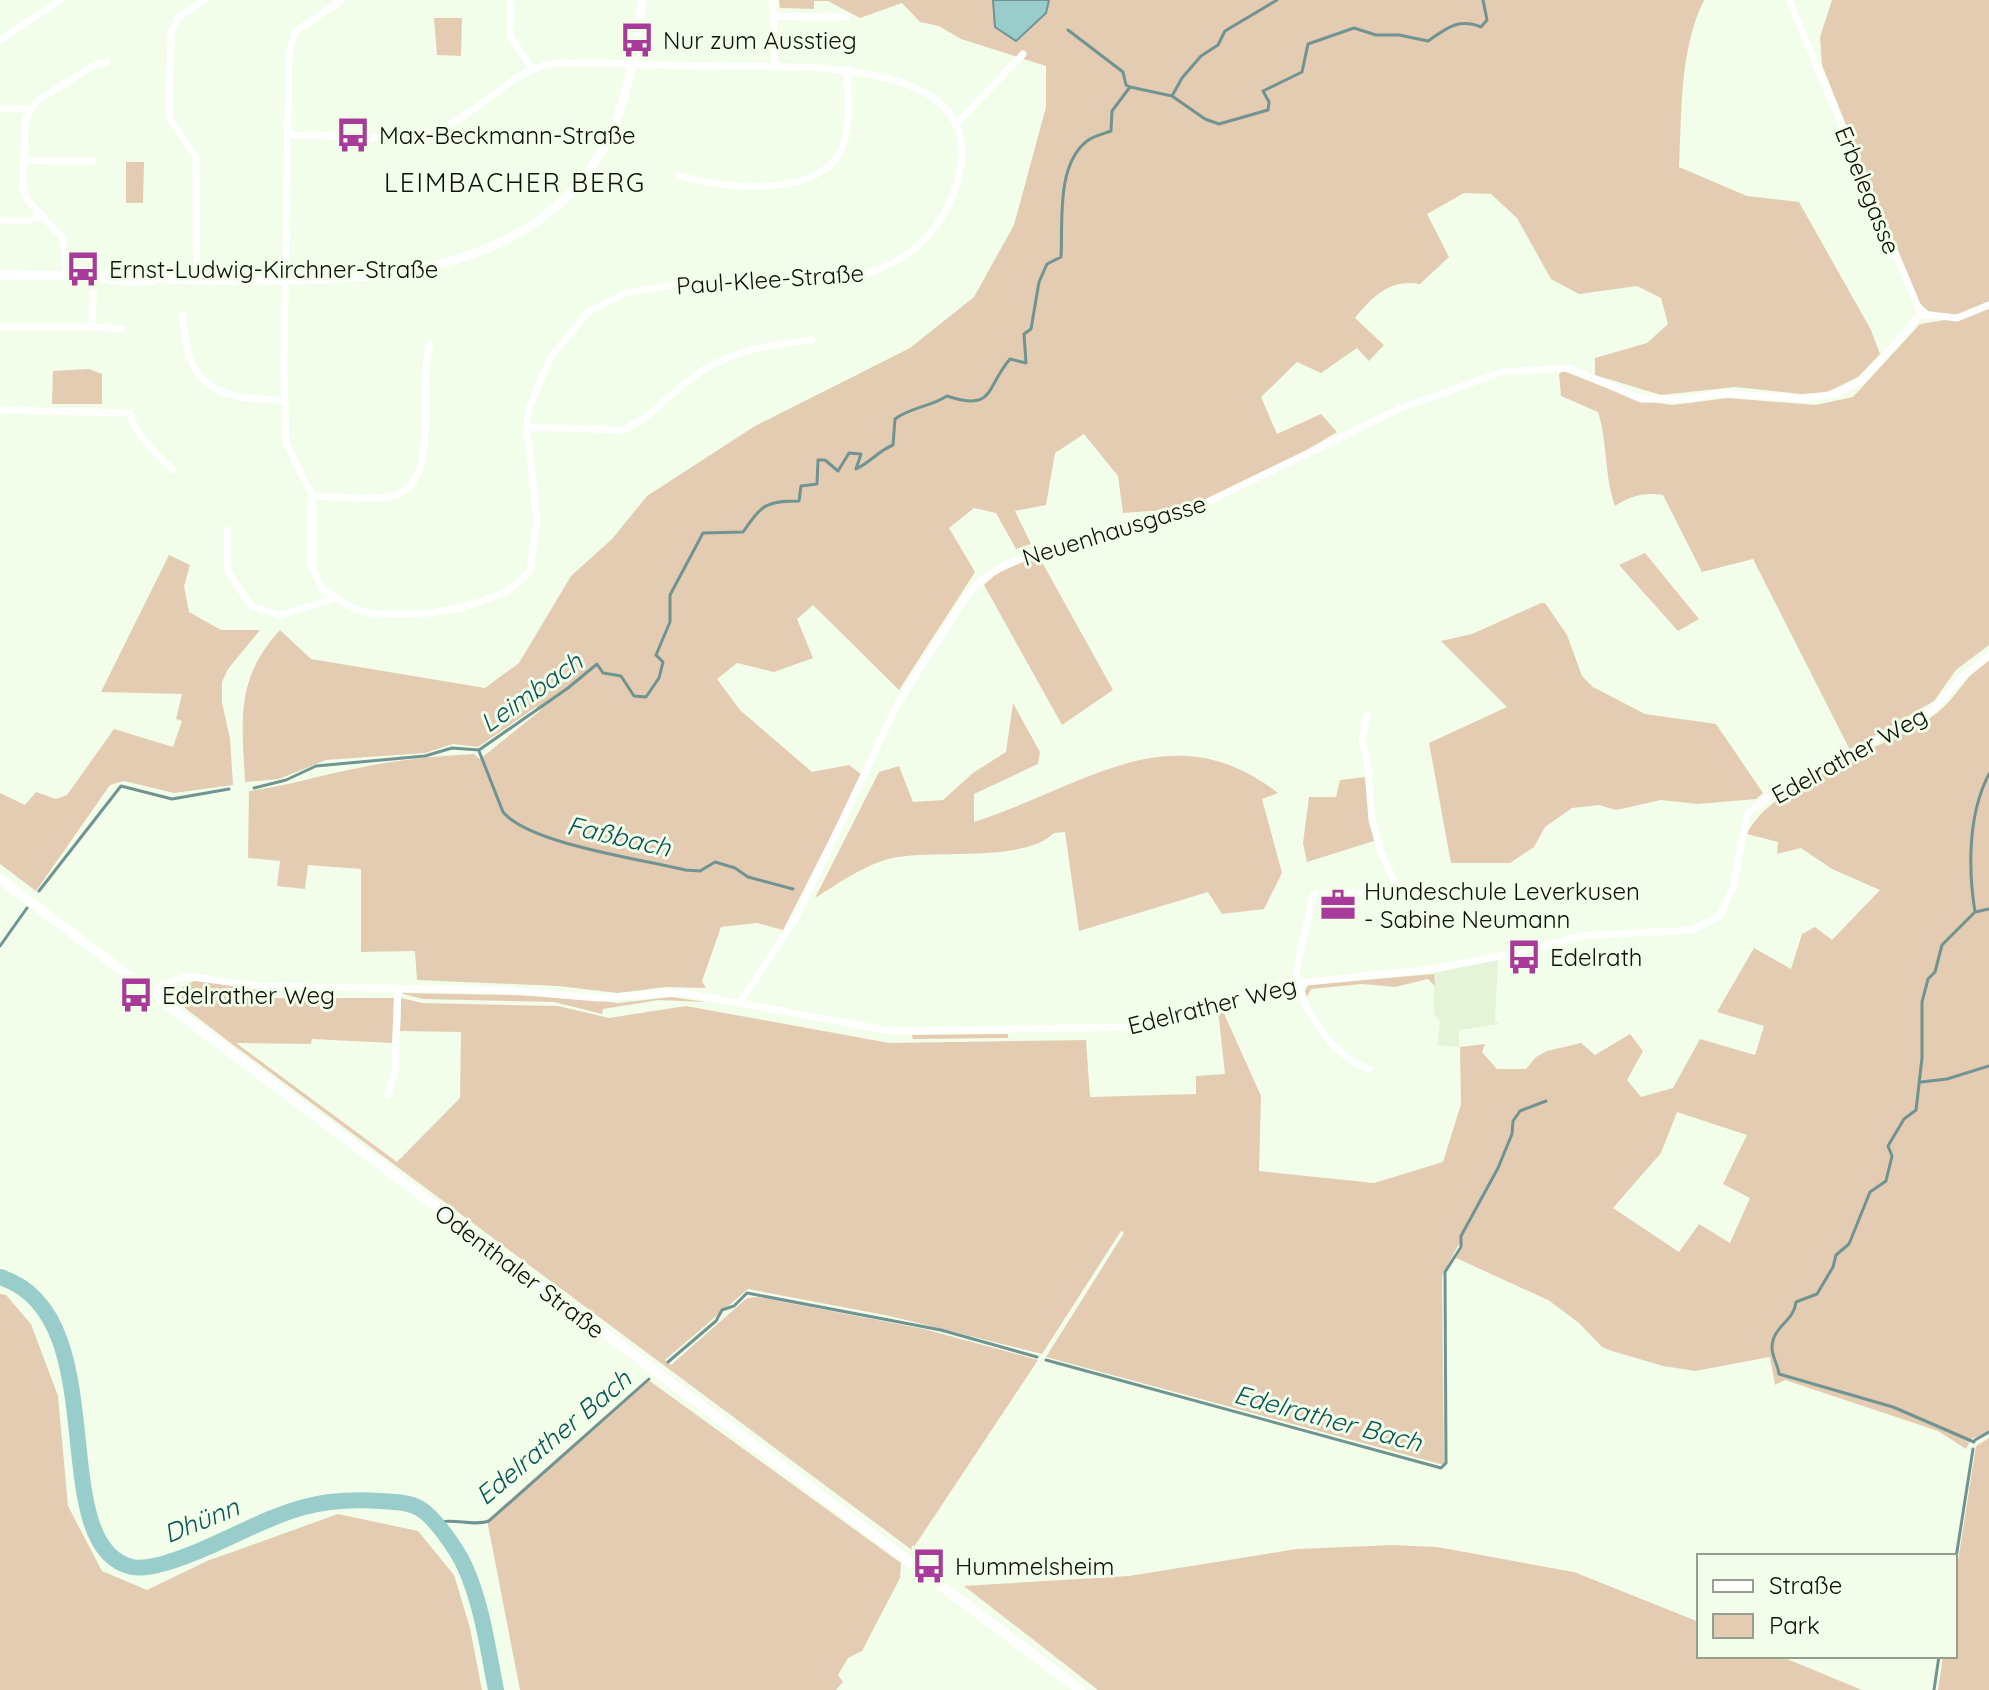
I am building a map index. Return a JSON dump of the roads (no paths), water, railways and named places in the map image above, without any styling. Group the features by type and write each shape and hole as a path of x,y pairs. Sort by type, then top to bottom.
{"main road":[{"name":"Odenthaler Straße","path":"0,879 1080,1690"}],"street":[{"path":"0,40 61,0"},
{"path":"197,279 196,157 170,118 169,103 171,33 178,18 204,0"},
{"path":"321,0 327,10"},
{"path":"333,599 322,589 312,567 312,496 286,443 289,53 295,32 342,0"},
{"path":"511,0 510,36 533,70"},
{"path":"0,275 94,276 126,282 159,278 370,278 420,269 494,244 529,224 576,187 593,164 618,116 632,65 642,0"},
{"path":"773,0 775,67"},
{"name":"Erbelegasse","path":"1789,0 1921,314"},
{"path":"775,16 846,17"},
{"path":"289,135 426,134 533,70 555,63 848,69 890,77 926,93 956,124 1023,54"},
{"path":"66,276 63,238 25,194 25,120 30,109 67,81 106,62"},
{"path":"679,175 703,183 789,184 806,181 828,168 844,142 848,69"},
{"path":"0,108 30,109"},
{"name":"Paul-Klee-Straße","path":"333,599 376,614 422,614 461,608 507,592 530,571 537,520 527,427 534,390 550,358 588,312 626,293 729,280 852,278 873,273 901,258 931,233 949,204 963,167 962,143 956,124"},
{"path":"23,160 93,161"},
{"path":"0,221 28,221 42,215"},
{"path":"92,327 94,276"},
{"path":"1921,314 1957,318 1989,305"},
{"path":"183,314 187,354 196,373 208,386 234,398 285,400"},
{"name":"Neuenhausgasse","path":"740,1003 796,918 898,703 968,594 982,579 1007,564 1058,545 1195,508 1401,408 1502,372 1569,368 1641,399 1691,399 1718,393 1807,399 1838,393 1864,379 1921,314"},
{"path":"0,327 122,329"},
{"path":"527,427 623,430 635,424 694,376 726,358 812,340"},
{"path":"312,496 397,495 416,483 423,460 423,385 430,344"},
{"path":"0,410 130,413 147,446 173,470"},
{"path":"227,530 228,572 251,606 280,615 333,599"},
{"name":"Edelrather Weg","path":"152,994 164,984 187,976 256,986 554,992 622,998 679,992 890,1031 1135,1027 1297,983 1432,969 1521,952 1581,936 1692,930 1720,916 1734,884 1747,814 1772,794 1934,709 1960,679 1989,656"},
{"path":"1367,716 1362,741 1367,759 1372,820 1381,852 1399,892 1313,895 1296,972 1297,983 1321,1030 1354,1064 1369,1069"},
{"path":"388,1095 395,1072 398,989"}],"water":[{"path":"993,0 1049,0 1046,13 1016,41 995,27"}],"waterway":[{"path":"1172,96 1182,78 1201,56 1218,45 1225,31 1277,0"},
{"name":"Leimbach","path":"254,788 286,780 316,766 425,756 452,748 479,750 597,664 603,673 621,676 634,696 646,697 659,678 663,662 656,655 670,622 670,595 703,533 743,532 765,506 799,501 801,486 817,484 818,460 825,460 838,471 849,453 861,454 856,469 893,445 895,419 901,415 947,396 962,400 981,399 1010,359 1026,363 1024,334 1031,329 1039,282 1047,264 1061,257 1063,195 1070,164 1087,141 1111,131 1112,111 1130,87 1172,96 1205,119 1219,124 1268,110 1269,102 1263,91 1302,72 1308,44 1354,28 1376,35 1399,35 1428,41 1459,24 1481,27 1487,20 1483,0"},
{"path":"1068,30 1123,72 1126,85 1130,87"},
{"name":"Faßbach","path":"479,751 503,812 537,833 588,849 685,870 700,871 715,862 735,868 748,877 793,889"},
{"path":"1974,1442 1893,1407 1779,1374 1772,1348 1775,1334 1791,1315 1796,1302 1817,1294 1833,1267 1836,1255 1849,1244 1870,1192 1886,1181 1892,1156 1888,1146 1904,1119 1916,1110 1922,1058 1922,1002 1942,945 1975,912 1971,878 1973,824 1989,774"},
{"name":"Leimbach","path":"39,891 121,786 172,799 229,789"},
{"name":"Leimbach","path":"0,946 27,908"},
{"path":"1975,912 1989,909"},
{"path":"1921,1082 1947,1079 1989,1066"},
{"name":"Edelrather Bach","path":"1046,1360 1441,1468 1446,1463 1445,1272 1461,1247 1461,1236 1498,1168 1512,1134 1513,1121 1520,1111 1546,1101"},
{"name":"Dhünn","path":"0,1277 36,1299 58,1335 70,1379 90,1518 105,1550 132,1567 142,1568 182,1558 303,1507 358,1500 404,1503 416,1507 442,1531 465,1567 480,1612 496,1690"},
{"name":"Edelrather Bach","path":"668,1362 716,1321 722,1310 734,1306 747,1293 941,1330 1037,1357"},
{"name":"Edelrather Bach","path":"434,1523 489,1521 649,1379"},
{"path":"1975,1440 1989,1432"},
{"path":"1957,1554 1973,1449"},
{"path":"1934,1690 1939,1658"}],"place":[{"name":"Nur zum Ausstieg","path":"637,40"},
{"name":"Max-Beckmann-Straße","path":"353,135"},
{"name":"Ernst-Ludwig-Kirchner-Straße","path":"83,269"},
{"name":"Hundeschule Leverkusen - Sabine Neumann","path":"1338,905"},
{"name":"Edelrath","path":"1524,957"},
{"name":"Edelrather Weg","path":"136,995"},
{"name":"Hummelsheim","path":"929,1566"}],"district":[{"name":"LEIMBACHER BERG","path":"515,182"}]}
